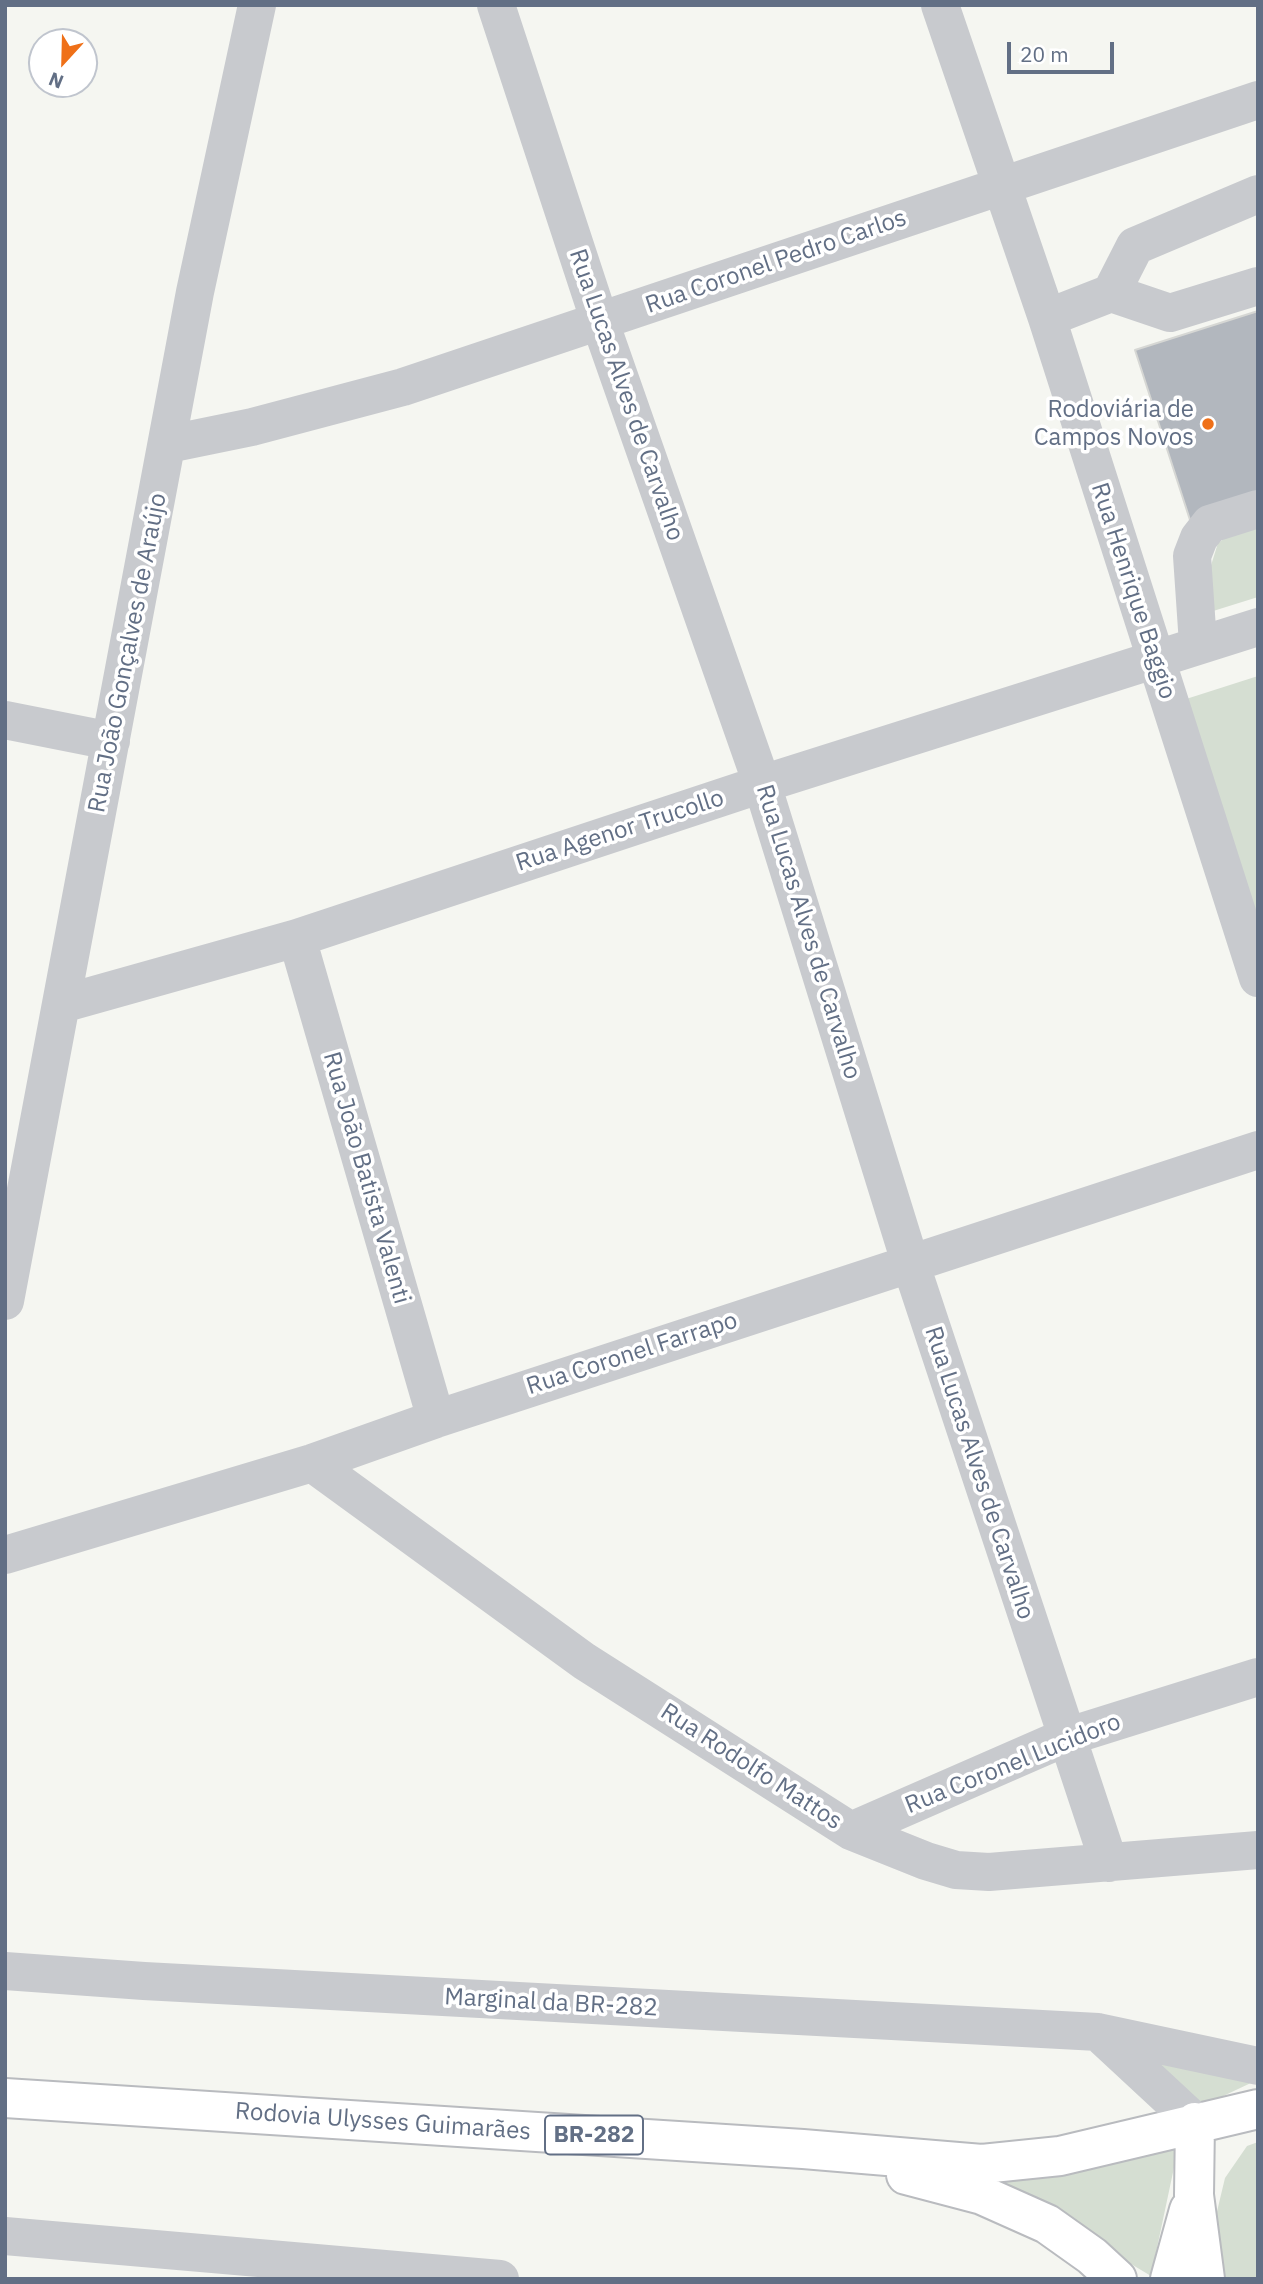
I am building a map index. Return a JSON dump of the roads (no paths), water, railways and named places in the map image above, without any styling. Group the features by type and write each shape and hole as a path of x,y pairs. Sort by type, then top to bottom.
{"highway":[{"name":"Rodovia Ulysses Guimarães","path":"5,2098 803,2148 982,2164 1060,2156 1129,2142 1195,2122 1258,2109"},
{"path":"1195,2122 1194,2194 1205,2279"},
{"name":"Rodovia Ulysses Guimarães","path":"803,2148 982,2195 1047,2224 1092,2256 1117,2279"},
{"path":"1170,2279 1194,2194"}],"street":[{"name":"Rua João Gonçalves de Araújo","path":"5,1301 169,444 195,292 257,5"},
{"name":"Rua Lucas Alves de Carvalho","path":"496,5 600,322 762,784 910,1262 1109,1863"},
{"name":"Rua Henrique Baggio","path":"940,5 1047,318 1154,660 1258,978"},
{"name":"Rua Coronel Pedro Carlos","path":"169,444 252,427 403,387 1258,100"},
{"path":"1111,293 1135,246 1258,194"},
{"path":"1047,318 1111,293 1170,313 1258,286"},
{"path":"1198,644 1192,556 1199,538 1210,524 1258,509"},
{"name":"Rua Agenor Trucollo","path":"62,1004 297,938 762,784 1258,627"},
{"path":"5,720 111,741"},
{"name":"Rua João Batista Valenti","path":"297,938 436,1419"},
{"name":"Rua Coronel Farrapo","path":"5,1555 312,1464 436,1419 1258,1150"},
{"name":"Rua Rodolfo Mattos","path":"312,1464 584,1661 851,1831 956,1870 989,1872 1258,1850"},
{"name":"Rua Coronel Lucidoro","path":"851,1831 1066,1737 1258,1677"},
{"name":"Marginal da BR-282","path":"5,1970 144,1981 1098,2032 1258,2066"},
{"path":"1098,2032 1195,2122"},
{"path":"5,2236 500,2279"}],"place":[{"name":"Rodoviária de Campos Novos","path":"1208,424"}]}
